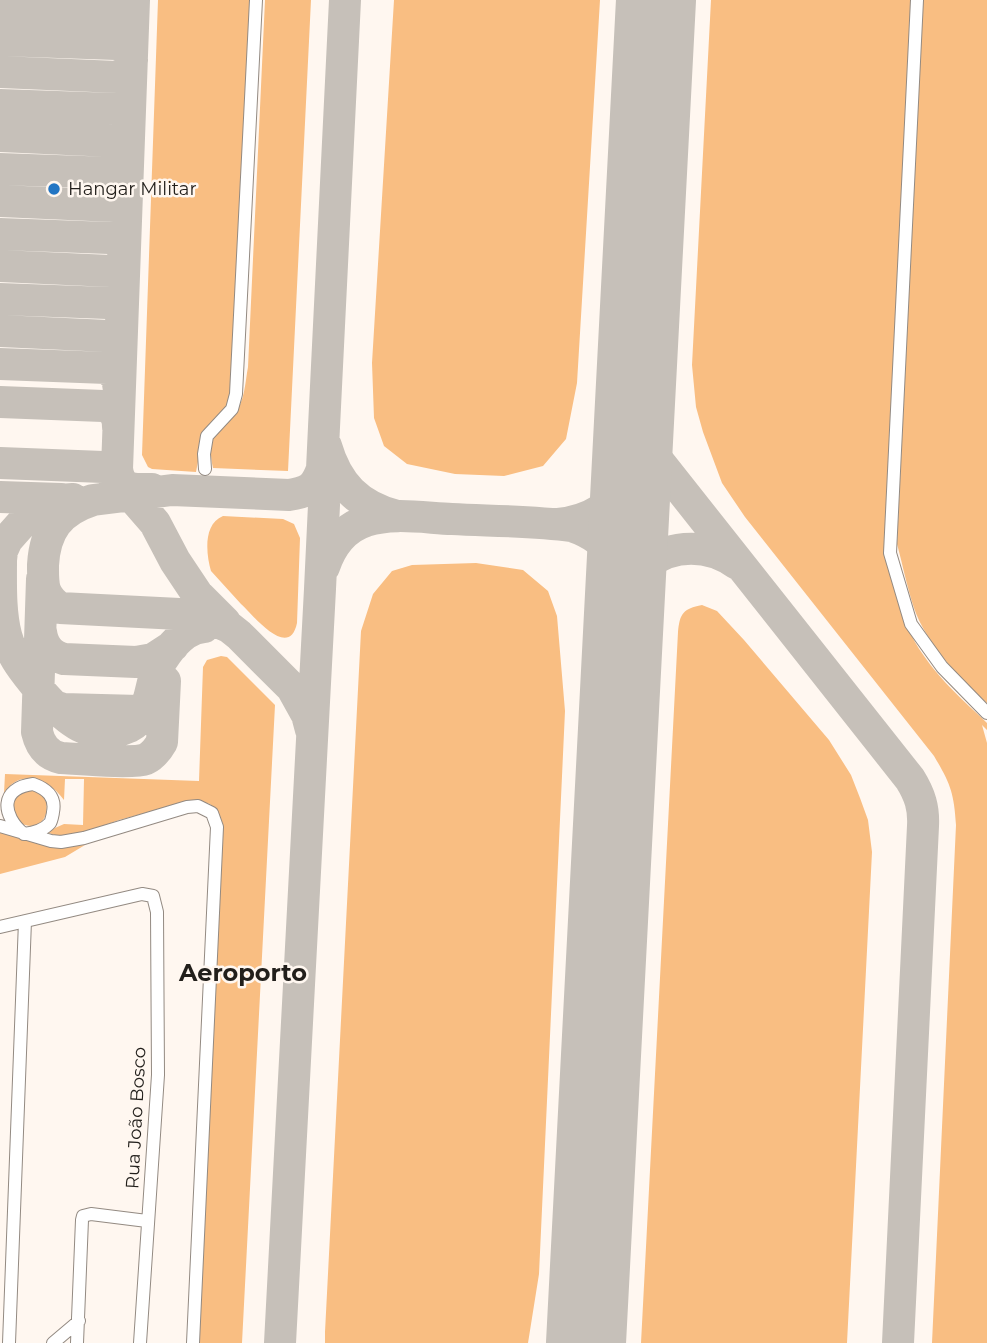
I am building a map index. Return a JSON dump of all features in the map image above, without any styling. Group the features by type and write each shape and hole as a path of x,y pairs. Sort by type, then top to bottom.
{"street":[{"path":"205,469 207,436 232,409 236,394 256,0"},
{"path":"917,0 891,553 911,624 942,667 987,713"},
{"path":"33,784 46,790 53,799 53,813 50,822 37,831 24,834 10,819 2,803 14,790 33,784"},
{"path":"0,826 61,842 84,838 187,807 198,806 212,813 217,827 193,1343"},
{"name":"Rua João Bosco","path":"25,921 142,894 153,896 157,912 158,1046 140,1343"},
{"path":"0,927 25,921 6,1275 5,1315 9,1343"},
{"path":"77,1343 83,1216 91,1214 147,1221"},
{"path":"53,1343 79,1321"}],"shaded area":[{"path":"158,0 250,0 231,398 203,436 196,472 152,469 142,455"},
{"path":"265,0 311,0 288,471 213,468 211,453 214,434 238,410 248,367"},
{"path":"394,0 600,0 577,383 566,439 543,466 504,476 455,474 407,464 384,446 374,418 372,363"},
{"path":"711,0 912,0 885,529 896,595 907,627 938,674 987,723 987,730 982,725 987,743 987,1343 932,1343 956,825 950,788 934,756 745,517 722,483 696,407 692,365"},
{"path":"923,0 987,0 987,703 955,672 926,634 914,608 897,544"},
{"path":"223,516 283,519 294,524 300,538 297,623 293,634 287,638 279,637 262,625 211,571 207,548 209,532"},
{"path":"476,563 523,570 548,591 557,616 565,711 539,1274 528,1343 325,1343 361,631 373,594 392,571 412,565"},
{"path":"702,605 717,611 829,740 851,775 868,820 872,852 847,1343 641,1343 678,632 684,613"},
{"path":"227,657 275,705 242,1343 197,1343 223,824 210,804 189,801 119,820 72,837 58,836 46,832 64,824 83,825 84,779 65,779 64,800 51,787 35,779 18,780 4,793 5,774 199,781 203,667 207,660"},
{"path":"29,788 43,794 47,810 41,822 30,826 16,820 12,799"},
{"path":"0,832 60,847 85,845 65,857 0,874"}],"taxiway":[{"path":"134,0 117,469 125,485 152,489"},
{"path":"280,1343 320,589 324,505 322,469 345,0"},
{"path":"0,9 117,12 127,17 133,28"},
{"path":"0,40 116,44 125,48 132,60"},
{"path":"0,72 117,77 127,83 130,94"},
{"path":"0,105 114,109 125,115 129,127"},
{"path":"0,136 111,141 124,148 128,160"},
{"path":"0,169 111,173 122,180 127,192"},
{"path":"0,201 114,206 122,214 125,224"},
{"path":"0,234 109,238 120,244 124,255"},
{"path":"0,266 110,271 118,276 123,288"},
{"path":"0,299 107,303 118,309 122,321"},
{"path":"0,331 108,336 117,343 120,355"},
{"path":"0,364 107,368 117,377 119,390"},
{"path":"0,402 103,406 115,414 118,427"},
{"path":"634,408 637,424 648,448 910,779 921,802 923,826 898,1343"},
{"path":"558,524 591,515 617,495 628,475 633,419"},
{"path":"326,446 336,472 351,491 371,506 397,516"},
{"path":"0,463 108,469 155,523 175,561 197,594 225,622"},
{"path":"311,730 307,715 292,688 229,627 199,615 60,608 50,599 45,589 43,565 47,542 56,524 71,510 93,500 172,490 289,495 310,488 317,481 322,469"},
{"path":"0,497 61,499"},
{"path":"73,499 59,500 22,523 7,540 1,560 2,607 9,643 26,673 60,712 80,726 103,733 136,723 148,703 159,664 183,635 204,627"},
{"path":"324,567 330,552 345,533 358,524 376,518 409,516 572,526 600,540 615,560 620,572 624,616"},
{"path":"625,609 638,574 646,565 667,553 703,550 726,557 737,564"},
{"path":"42,579 37,732 48,752 61,758 130,761 146,759 156,752 162,742 165,681"},
{"path":"41,632 48,649 64,659 136,662 153,659 173,646"},
{"path":"57,707 139,711 151,708"}],"runway":[{"path":"586,1343 656,0"}],"place":[{"name":"Hangar Militar","path":"54,189"}],"district":[{"name":"Aeroporto","path":"243,973"}]}
